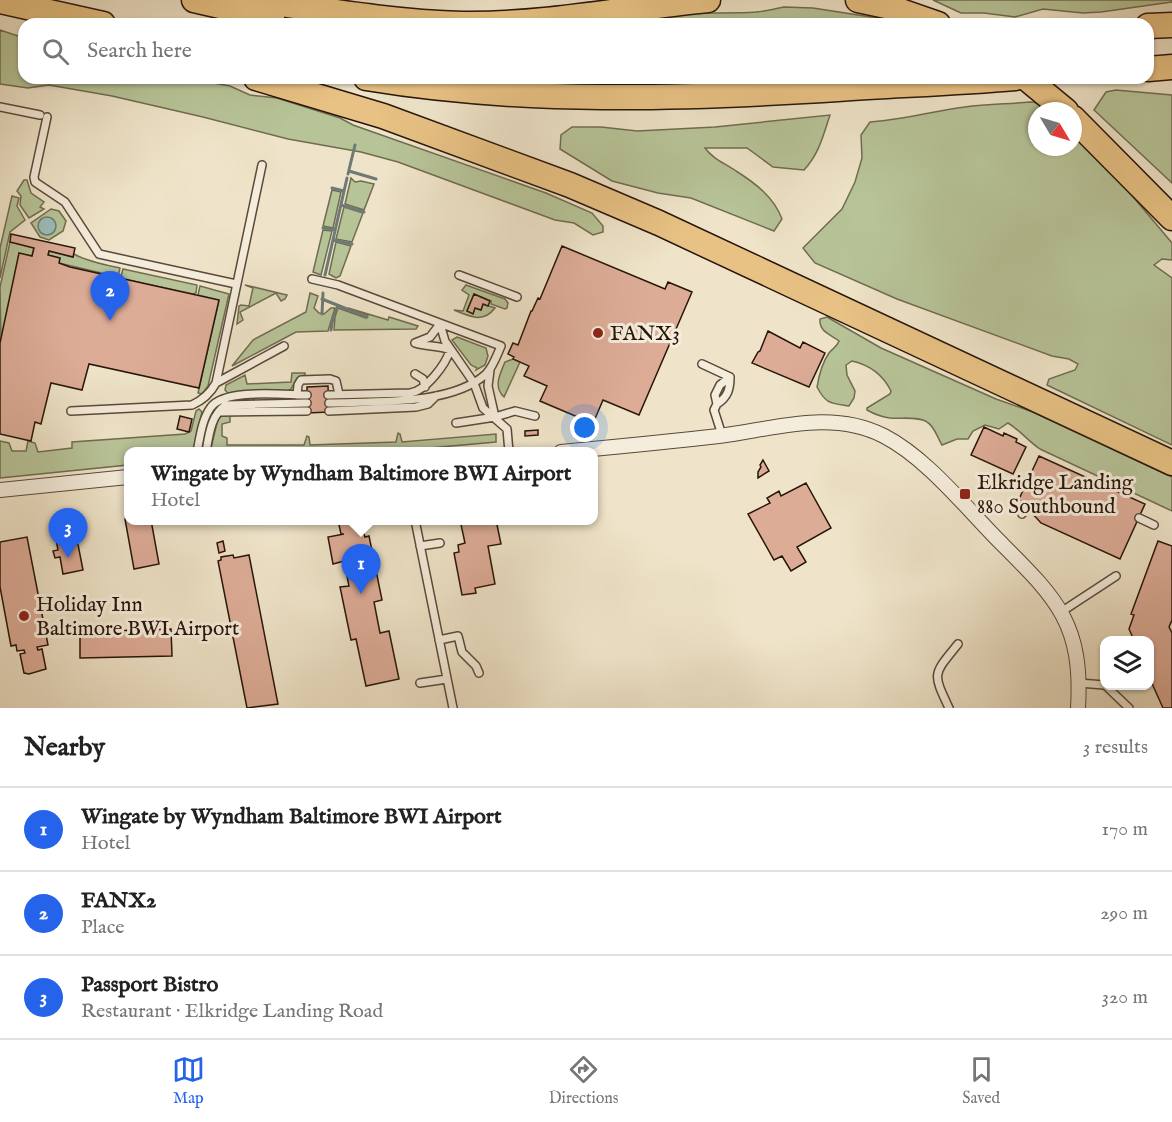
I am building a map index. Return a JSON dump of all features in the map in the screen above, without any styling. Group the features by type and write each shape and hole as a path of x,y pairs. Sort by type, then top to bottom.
{"highway":[{"path":"194,0 276,18"},
{"path":"254,0 374,18"},
{"path":"633,8 667,0"},
{"path":"555,18 708,0"},
{"path":"858,0 886,6 921,18"},
{"path":"0,1 76,18"},
{"path":"0,6 41,18"},
{"path":"1154,26 1172,25"},
{"path":"1154,68 1172,67"},
{"path":"276,84 382,116 527,168 599,197 1172,463"},
{"path":"407,84 564,98 730,96 925,84"},
{"path":"1033,84 1055,102"},
{"path":"1082,127 1172,218"}],"street":[{"path":"598,448 828,421 856,425 883,436 907,450 931,472 1036,578 1061,612 1076,647 1079,683 1078,708"},
{"path":"0,490 124,478"}],"lane":[{"path":"0,107 44,116 35,183 65,202 99,254 236,284"},
{"path":"216,383 262,165"},
{"path":"459,275 517,297"},
{"path":"312,279 338,285 501,346 491,368 488,386 495,417"},
{"path":"440,324 444,340 474,382 483,408 507,429 509,447"},
{"path":"440,324 434,334 416,343 450,350"},
{"path":"71,411 192,405 201,400 216,383 284,346"},
{"path":"450,350 425,387 414,393 339,394 328,403 414,400 436,396 474,382 491,368"},
{"path":"702,364 730,377 730,388 714,410 722,435"},
{"path":"415,374 423,379 425,387"},
{"path":"297,395 298,385 303,379 334,379 339,386 339,394"},
{"path":"198,447 211,407 225,397 307,395"},
{"path":"207,447 212,423 217,413 226,405 307,407"},
{"path":"456,423 495,417 515,411 535,417"},
{"path":"1139,518 1154,525"},
{"path":"416,525 453,708"},
{"path":"420,546 440,543"},
{"path":"1061,612 1116,576"},
{"path":"439,640 458,636 462,652 476,666 479,673"},
{"path":"949,708 936,675 958,644"},
{"path":"420,683 447,680"},
{"path":"1079,683 1100,683"},
{"path":"1110,690 1128,708"}],"green space":[{"path":"933,0 1172,0 1172,2 1083,13 1043,9 1015,17 961,13"},
{"path":"784,7 813,8 877,18 656,18 681,14 756,12"},
{"path":"0,30 18,36 18,84 219,84 230,86 250,95 277,98 340,118 353,125 546,193 592,213 603,226 603,232 593,235 574,223 555,220 398,162 361,152 288,139 112,96 49,85 28,88 0,84"},
{"path":"1116,90 1172,95 1172,183 1094,110 1106,92"},
{"path":"1028,102 1028,156 1082,156 1082,140 1108,167 1172,243 1172,260 1162,259 1154,265 1172,278 1172,445 1047,385 1049,379 1075,370 1078,364 1069,359 1052,356 897,299 815,263 803,248 842,209 855,182 862,158 861,135 870,122 981,105"},
{"path":"830,115 817,151 804,170 773,167 747,148 705,148 715,158 750,180 769,197 782,219 774,231 691,198 658,193 612,181 560,149 561,135 572,127 637,131 715,127"},
{"path":"351,178 355,182 374,184 364,210 345,204"},
{"path":"24,180 27,180 31,193 44,202 40,207 44,209 29,218 20,205 21,196 17,191"},
{"path":"332,190 341,192 333,228 323,226"},
{"path":"12,196 19,198 17,206 25,220 10,232 0,278 0,248"},
{"path":"344,207 363,213 352,242 336,239"},
{"path":"51,209 59,211 66,221 63,231 49,240 40,237 31,223"},
{"path":"323,230 332,231 321,275 313,272"},
{"path":"10,242 34,248 32,256 19,254 1,343 0,287"},
{"path":"336,242 351,246 340,276 336,278 329,274"},
{"path":"49,251 73,257 74,254 90,261 120,268 118,277 59,263 60,258 48,255"},
{"path":"123,269 197,285 196,293 124,279 121,276"},
{"path":"245,285 287,295 281,301 276,293 240,312 243,320 237,324 239,306 249,306 253,288"},
{"path":"466,285 505,299 508,303 507,308 491,304 491,301 474,294 467,311 473,313 475,308 481,310 483,304 495,308 486,316 481,317 454,310 463,311 469,295 462,290"},
{"path":"200,286 229,294 208,386 202,394 198,393 219,300 198,295"},
{"path":"310,293 318,296 314,308 319,313 324,314 331,308 335,308 328,331 296,332 232,366 253,340 306,312"},
{"path":"338,308 366,318 368,315 348,308 418,326 416,329 334,330"},
{"path":"827,317 881,348 996,399 1033,412 1172,477 1172,511 1040,449 1008,423 999,429 985,425 973,431 968,439 957,439 942,445 932,427 924,420 890,418 872,413 867,408 890,394 891,391 880,376 859,363 852,361 846,365 847,375 855,391 849,406 829,402 817,387 824,361 839,341 821,327 820,319"},
{"path":"457,337 486,348 488,356 485,365 476,370 477,368 471,365 452,340"},
{"path":"513,359 520,362 504,397 499,389 498,380 505,362"},
{"path":"292,373 305,373 305,375 297,378 291,389 286,392 228,393 225,390 226,385 245,375 247,384 291,382"},
{"path":"199,409 202,412 195,447 124,447 124,465 0,478 0,441 9,443 12,451 26,451 28,441 35,443 38,452 72,448 72,442 185,434 191,431 196,411"},
{"path":"230,414 230,422 222,424 222,436 227,438 227,445 304,445 307,436 310,445 396,442 398,433 402,442 496,434 496,442 440,447 211,447 218,419"}],"water":[{"path":"43,217 51,217 56,222 54,233 43,235 38,230 38,222"}],"building":[{"path":"11,234 75,248 73,257 49,251 48,255 60,258 59,263 70,267 219,300 199,388 89,364 82,390 51,383 41,424 35,422 31,441 0,434 0,343 19,253 32,256 34,248 10,242"},
{"name":"FANX3","path":"562,246 665,289 668,282 692,292 639,415 603,400 594,421 588,419 587,421 540,401 547,386 524,376 529,366 513,359 514,357 508,354 513,343 518,345 531,311 538,298 540,299"},
{"path":"474,294 490,301 488,306 483,304 481,310 475,308 473,314 467,311"},
{"path":"768,331 800,348 803,342 825,353 809,387 752,363"},
{"path":"328,386 329,412 307,413 307,387"},
{"path":"180,416 192,419 189,432 177,429"},
{"path":"984,427 1003,436 1004,433 1017,439 1016,442 1026,447 1013,474 971,455"},
{"path":"538,430 538,435 525,436 525,431"},
{"path":"1039,456 1145,504 1120,559 1041,523 1019,499"},
{"path":"763,460 769,471 758,478 758,472"},
{"path":"806,483 831,528 797,547 806,562 791,571 782,556 774,560 748,514 770,503 767,498 779,491 781,496"},
{"path":"73,519 83,570 63,574 60,557 55,558 53,551 58,550 53,523"},
{"path":"126,525 152,525 159,564 134,569"},
{"path":"339,525 360,525 360,529 357,531 363,530 365,537 369,536 382,600 374,602 380,633 389,631 399,679 366,686 356,639 351,640 340,587 349,586 344,561 333,564 328,537 344,534 341,534"},
{"path":"461,525 497,525 501,544 488,546 495,584 475,588 476,593 462,595 454,553 459,552 458,545 465,543"},
{"name":"Holiday Inn Baltimore BWI Airport","path":"27,537 48,645 37,647 38,650 42,649 46,669 29,674 24,673 20,654 25,653 24,650 17,651 16,645 11,646 0,587 0,542"},
{"path":"223,541 225,551 219,553 217,543"},
{"path":"1158,541 1172,546 1172,620 1169,627 1172,633 1172,708 1163,708 1154,688 1154,636 1132,636 1129,629 1134,615 1131,614"},
{"path":"233,555 234,558 249,555 278,704 247,708 218,561 221,557"},
{"path":"92,625 104,625 104,631 171,629 172,656 80,658 80,632 92,631"}],"waterway":[{"path":"348,174 355,145"},
{"path":"349,171 376,179"},
{"path":"325,275 347,178"},
{"path":"332,188 344,191"},
{"path":"341,205 364,212"},
{"path":"323,228 335,230"},
{"path":"333,240 352,244"},
{"path":"322,314 323,293"},
{"path":"322,299 367,317"},
{"path":"331,330 338,306"}],"place":[{"name":"FANX2","path":"110,321"},
{"name":"FANX3","path":"598,333"},
{"name":"Elkridge Landing 880 Southbound","path":"965,494"},
{"name":"Passport Bistro","path":"68,558"},
{"name":"Wingate by Wyndham Baltimore BWI Airport","path":"361,594"},
{"name":"Holiday Inn Baltimore BWI Airport","path":"24,616"}]}
